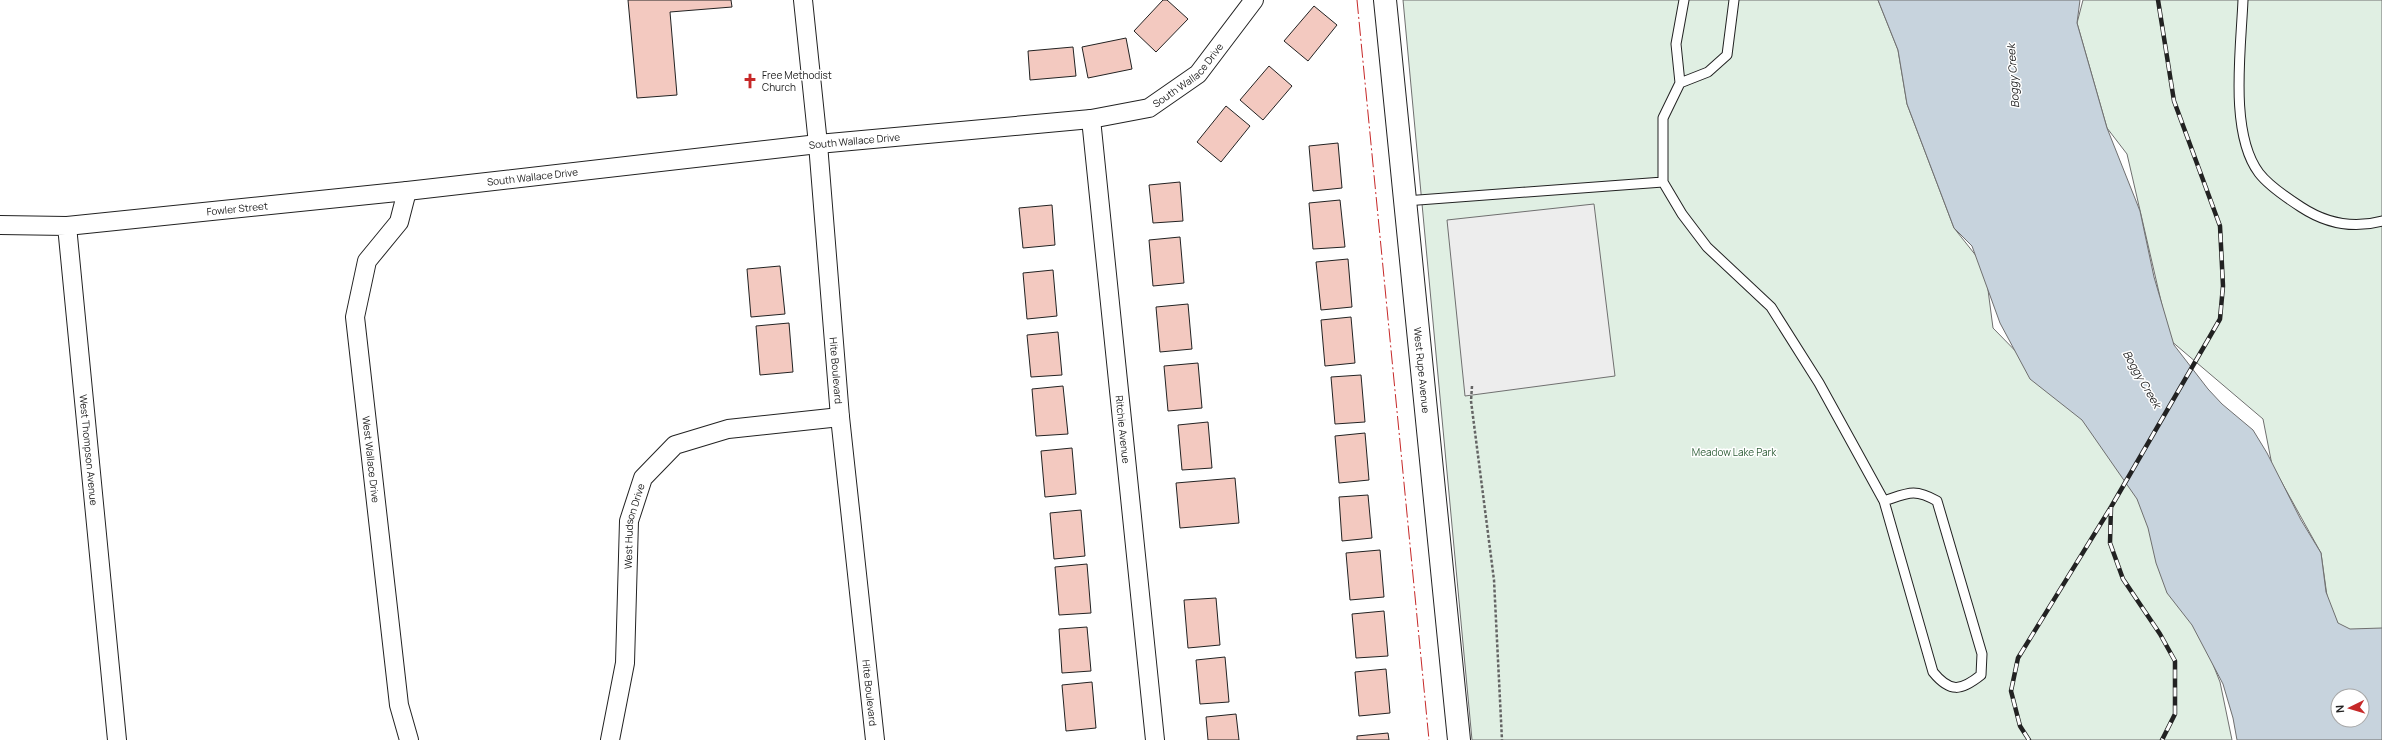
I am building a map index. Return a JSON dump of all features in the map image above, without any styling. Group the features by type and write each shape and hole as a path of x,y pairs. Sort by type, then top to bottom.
{"street":[{"name":"Hite Boulevard","path":"803,0 818,144 840,418 875,740"},
{"name":"South Wallace Drive","path":"407,191 818,144 1091,119 1149,108 1198,74 1254,0"},
{"name":"West Rupe Avenue","path":"1385,0 1459,740"},
{"name":"Ritchie Avenue","path":"1091,119 1155,740"},
{"name":"Fowler Street","path":"67,226 407,191"},
{"name":"West Wallace Drive","path":"407,191 399,222 367,262 355,317 398,705 409,740"},
{"path":"0,226 67,226"},
{"name":"West Thompson Avenue","path":"67,226 117,740"},
{"name":"West Hudson Drive","path":"610,740 625,663 629,521 643,478 675,445 728,429 840,418"}],"lane":[{"path":"1684,0 1676,44 1680,83 1663,118 1662,182 1682,214 1707,247 1771,308 1819,383 1884,501 1933,672 1942,684 1959,688 1969,684 1980,675 1982,654 1937,501 1922,492 1908,493 1884,501"},
{"path":"1680,83 1708,72 1727,55 1734,0"},
{"path":"2243,0 2240,120 2246,151 2259,174 2286,198 2315,216 2342,225 2367,225 2382,221"},
{"path":"1405,201 1662,182"}],"path":[{"path":"1472,386 1471,401 1494,580 1502,740"}],"green space":[{"name":"Meadow Lake Park","path":"1403,0 1878,0 1898,50 1907,104 1954,228 1985,267 1993,328 2118,456 2183,589 2220,682 2232,740 1472,740"},
{"path":"2083,0 2382,0 2382,740 2370,728 2370,688 2359,688 2338,624 2328,603 2321,553 2272,465 2263,419 2170,340 2127,154 2107,128 2077,23"}],"shaded area":[{"path":"1594,204 1615,376 1465,396 1447,220"}],"water":[{"name":"Boggy Creek","path":"1878,0 2080,0 2077,23 2107,128 2140,211 2154,277 2174,345 2208,389 2222,404 2253,430 2267,453 2301,520 2321,553 2326,592 2338,623 2350,629 2382,628 2382,740 2237,740 2233,718 2223,684 2192,625 2167,593 2156,563 2148,528 2137,499 2082,420 2030,379 2000,323 1972,246 1954,228 1907,104 1898,50"}],"building":[{"path":"628,0 731,0 732,7 670,12 677,95 637,98"},
{"path":"1163,0 1167,0 1188,19 1156,52 1134,31"},
{"path":"1314,6 1337,25 1308,61 1284,41"},
{"path":"1126,38 1132,69 1088,78 1082,47"},
{"path":"1073,47 1076,76 1030,80 1028,51"},
{"path":"1269,66 1292,86 1263,120 1240,100"},
{"path":"1226,106 1250,126 1221,162 1197,142"},
{"path":"1338,143 1342,188 1313,191 1309,146"},
{"path":"1180,182 1183,221 1153,223 1149,185"},
{"path":"1340,200 1345,247 1313,249 1309,203"},
{"path":"1052,205 1055,245 1023,248 1019,208"},
{"path":"1180,237 1184,283 1153,286 1149,240"},
{"path":"1348,259 1352,307 1321,310 1316,262"},
{"path":"780,266 785,314 751,317 747,269"},
{"path":"1053,270 1057,316 1027,319 1023,273"},
{"path":"1188,304 1192,349 1160,352 1156,307"},
{"path":"1351,317 1355,363 1325,366 1321,320"},
{"path":"789,323 793,372 760,375 756,326"},
{"path":"1058,332 1062,375 1031,377 1027,335"},
{"path":"1198,363 1202,408 1168,411 1164,366"},
{"path":"1361,375 1365,422 1335,424 1331,377"},
{"path":"1063,386 1068,434 1036,436 1032,389"},
{"path":"1208,422 1212,468 1182,470 1178,425"},
{"path":"1365,433 1369,480 1339,483 1335,436"},
{"path":"1072,448 1076,494 1045,497 1041,451"},
{"path":"1235,478 1239,523 1180,528 1176,483"},
{"path":"1368,495 1372,538 1342,541 1339,497"},
{"path":"1081,510 1085,556 1054,559 1050,513"},
{"path":"1380,550 1384,597 1350,600 1346,553"},
{"path":"1087,564 1091,613 1059,615 1055,567"},
{"path":"1216,598 1220,645 1188,648 1184,600"},
{"path":"1384,611 1388,656 1356,658 1352,614"},
{"path":"1087,627 1091,671 1062,673 1059,629"},
{"path":"1225,657 1229,702 1200,704 1196,660"},
{"path":"1386,669 1390,713 1359,716 1355,672"},
{"path":"1092,682 1096,728 1066,731 1062,685"},
{"path":"1236,714 1239,740 1208,740 1206,717"},
{"path":"1388,733 1389,740 1357,740 1357,736"}],"railway":[{"path":"2029,740 2020,726 2011,691 2018,658 2111,507 2220,319 2223,286 2220,226 2174,101 2158,0"},
{"path":"2111,507 2110,543 2123,579 2160,634 2175,661 2175,714 2162,740"}],"power":[{"path":"1357,0 1429,740"}],"place":[{"name":"Free Methodist Church","path":"750,81"}]}
